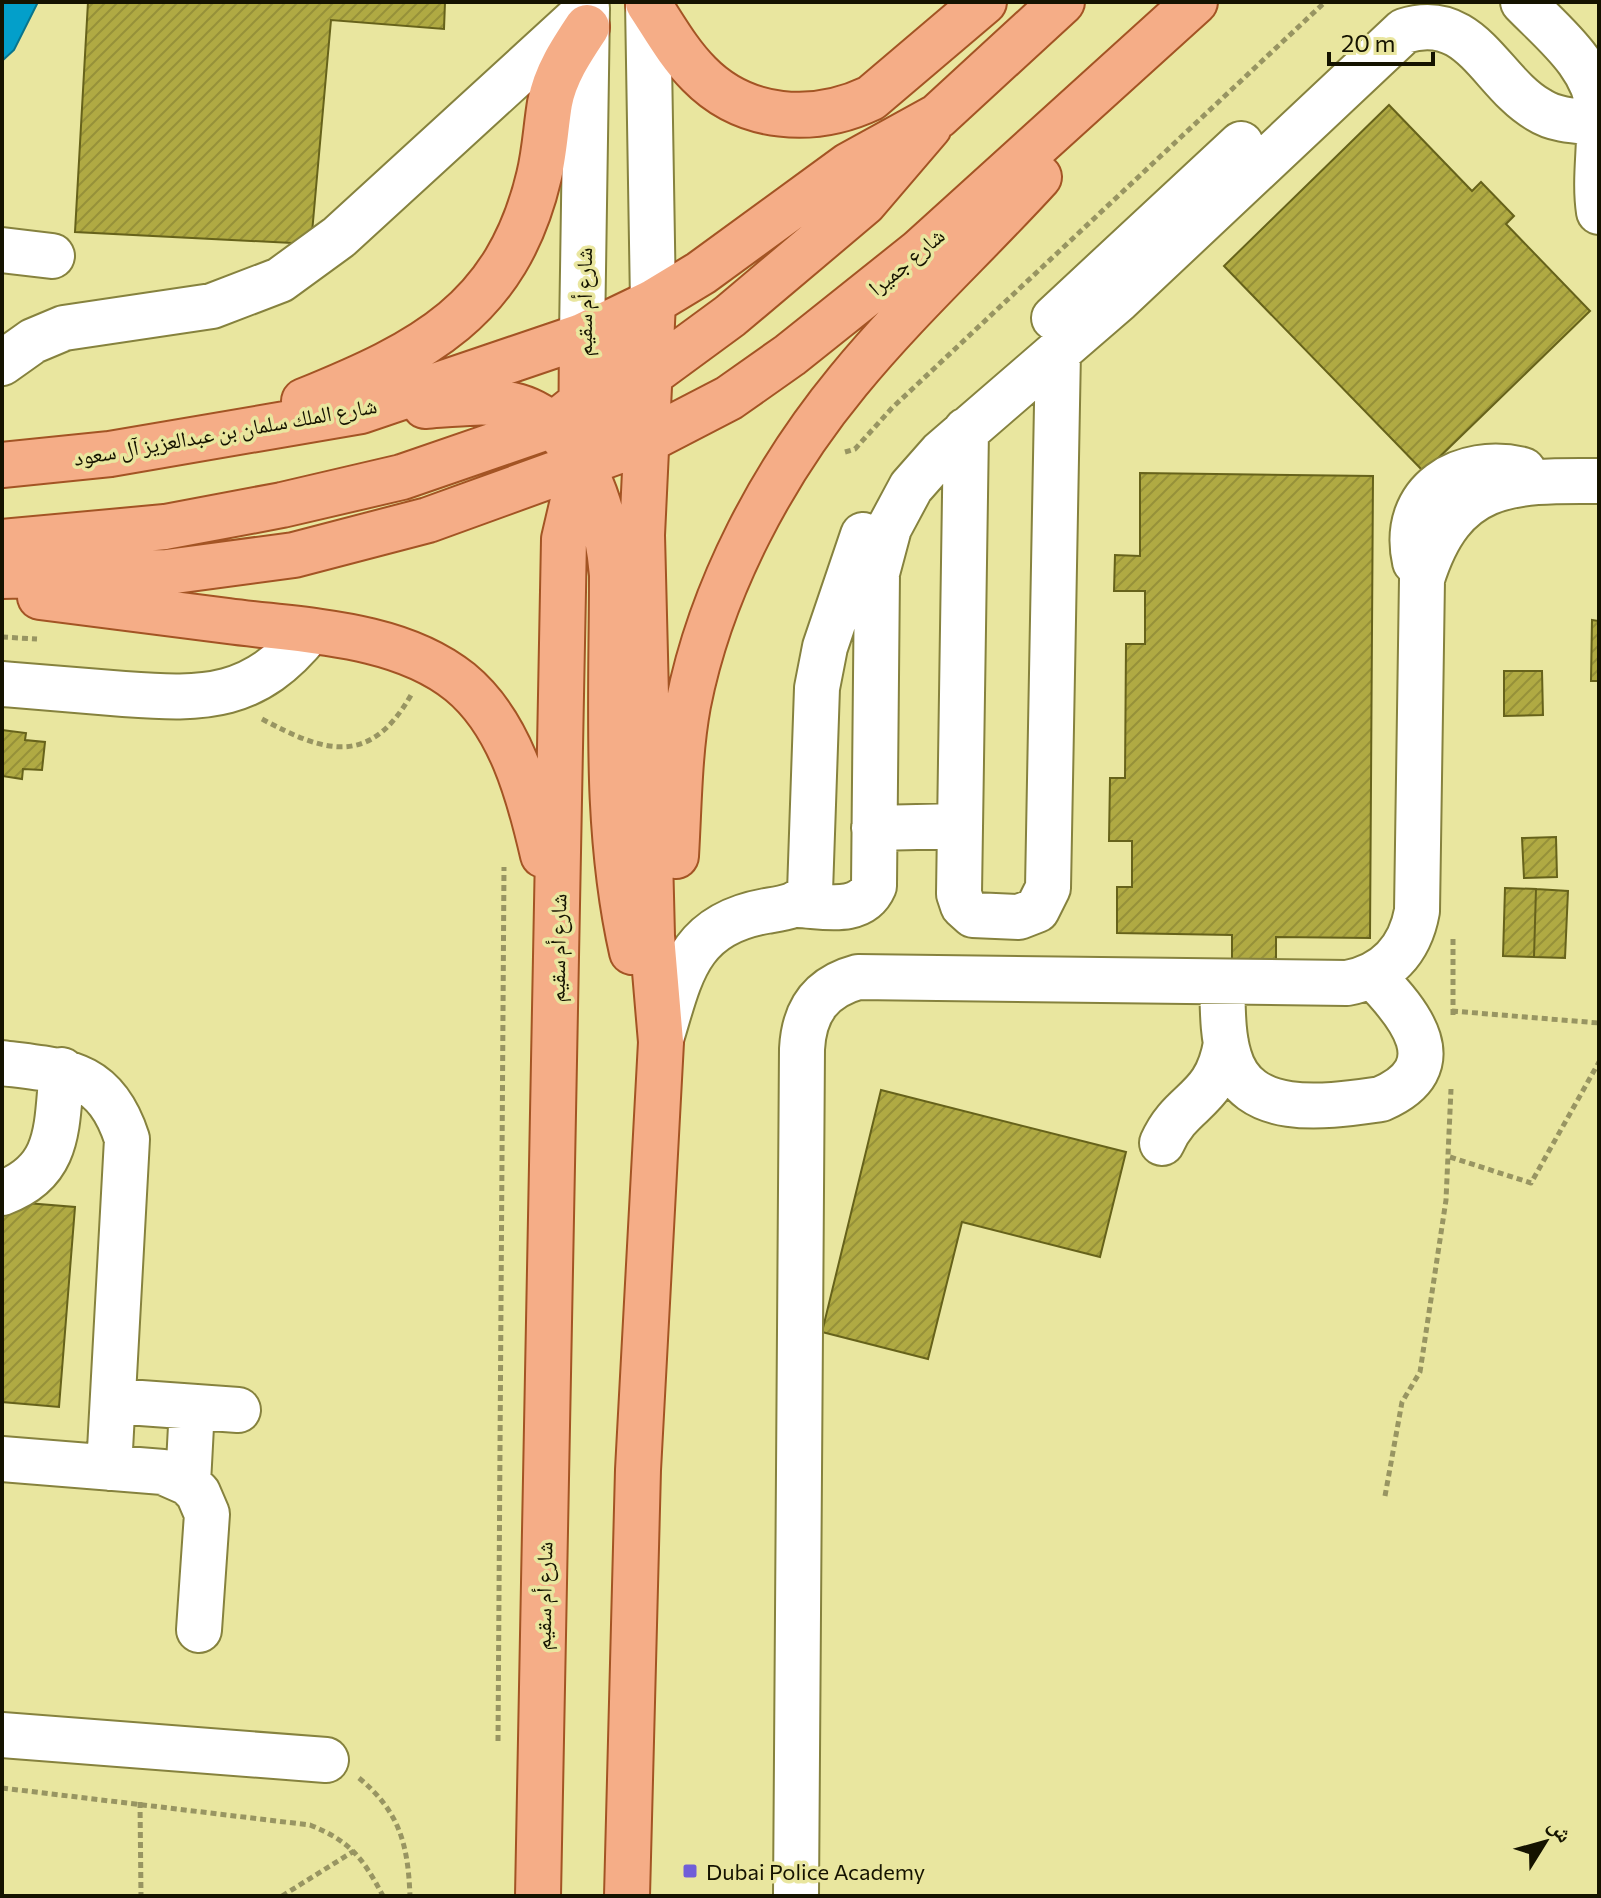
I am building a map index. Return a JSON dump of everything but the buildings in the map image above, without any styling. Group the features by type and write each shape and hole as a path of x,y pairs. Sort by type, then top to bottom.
{"main road":[{"path":"648,2 685,58 719,91 761,110 809,116 851,108 871,98 984,2"},
{"path":"582,336 653,302 701,273 849,165 938,116 1062,2"},
{"path":"627,1896 638,1470 661,1042 682,753 700,658 736,563 784,470 813,426 887,338 1002,218 1197,2"},
{"name":"شارع جميرا","path":"581,466 646,441 715,405 768,371 919,252 1197,2"},
{"path":"219,436 399,361 459,318 484,290 519,235 531,205 540,174 550,101 564,61 587,13"},
{"name":"شارع أم سقيم","path":"538,1896 564,539 581,466 613,416 651,374 729,317 864,203 891,176 938,116"},
{"path":"653,302 642,535 652,936 661,1042"},
{"path":"2,542 165,527 282,505 402,477 568,413 624,353 653,302"},
{"path":"729,317 722,336 724,351 735,364 768,371"},
{"name":"شارع أم سقيم","path":"568,413 582,336"},
{"name":"شارع الملك سلمان بن عبدالعزيز آل سعود","path":"2,465 110,454 361,411 582,336"},
{"path":"361,411 499,404 532,412 568,413"},
{"path":"568,413 581,466 598,500 609,547 612,777 619,884 633,952 661,1042"},
{"path":"2,576 167,572 294,555 428,520 581,466"},
{"path":"2,592 310,631 414,655 460,682 495,723 527,788 558,919"}],"street":[{"path":"648,2 653,302"},
{"path":"805,894 820,667 870,513 894,470 1394,2"},
{"path":"1523,2 1585,70 1594,88 1599,123 1599,212"},
{"path":"2,363 33,341 64,328 212,306 280,280 339,237 587,13"},
{"name":"شارع أم سقيم","path":"582,336 587,13"},
{"path":"661,1042 682,971 707,935 747,915 805,894 856,906 870,895 874,874 874,597 882,550 911,487 966,430 1162,260 1404,31 1420,26 1450,30 1480,53 1535,109 1555,117 1599,123"},
{"path":"2,250 52,256"},
{"path":"966,430 959,894 967,911 979,917 1008,917 1037,910 1048,888 1058,351"},
{"path":"796,1896 802,1049 808,1014 830,989 858,977 1347,983 1373,976 1387,967 1408,942 1417,911 1422,579 1412,550 1416,519 1432,491 1447,478 1485,465 1506,466 1554,480 1599,481"},
{"path":"3,695 186,699 218,695 269,673 290,656 310,631"},
{"path":"874,828 960,826"},
{"path":"1222,982 1226,1043 1236,1073 1258,1095 1284,1105 1368,1101 1393,1094 1404,1085 1417,1063 1419,1037 1408,1013 1373,976"},
{"path":"1162,1143 1176,1119 1198,1102 1217,1075 1226,1043"},
{"path":"2,1063 62,1070 86,1079 105,1094 119,1115 127,1139 109,1468"},
{"path":"2,1193 26,1182 45,1162 53,1146 62,1070"},
{"path":"1198,1102 1228,1103 1258,1095"},
{"path":"113,1401 238,1410"},
{"path":"188,1483 192,1407"},
{"path":"2,1459 163,1472 188,1483 198,1493 207,1514 199,1630"},
{"path":"2,1735 326,1760"},
{"path":"797,1819 815,1857 824,1896"}],"path":[{"path":"813,426 841,453 855,449 892,408 1325,2"},
{"path":"218,695 315,745 364,745 397,720 415,688"},
{"path":"498,1753 504,852"},
{"path":"1453,932 1453,1021"},
{"path":"1452,1011 1599,1023"},
{"path":"1450,1157 1531,1183 1599,1062"},
{"path":"1385,1496 1402,1402 1420,1372 1450,1157 1452,1078"},
{"path":"326,1760 356,1775 373,1789 394,1819 409,1857 410,1896"},
{"path":"2,1788 140,1802 310,1825 339,1836 354,1851 383,1896"},
{"path":"140,1802 141,1896"},
{"path":"282,1896 354,1851"}],"water":[{"path":"2,2 38,2 14,50 2,61"}],"place":[{"name":"Dubai Police Academy","path":"690,1871"}]}
